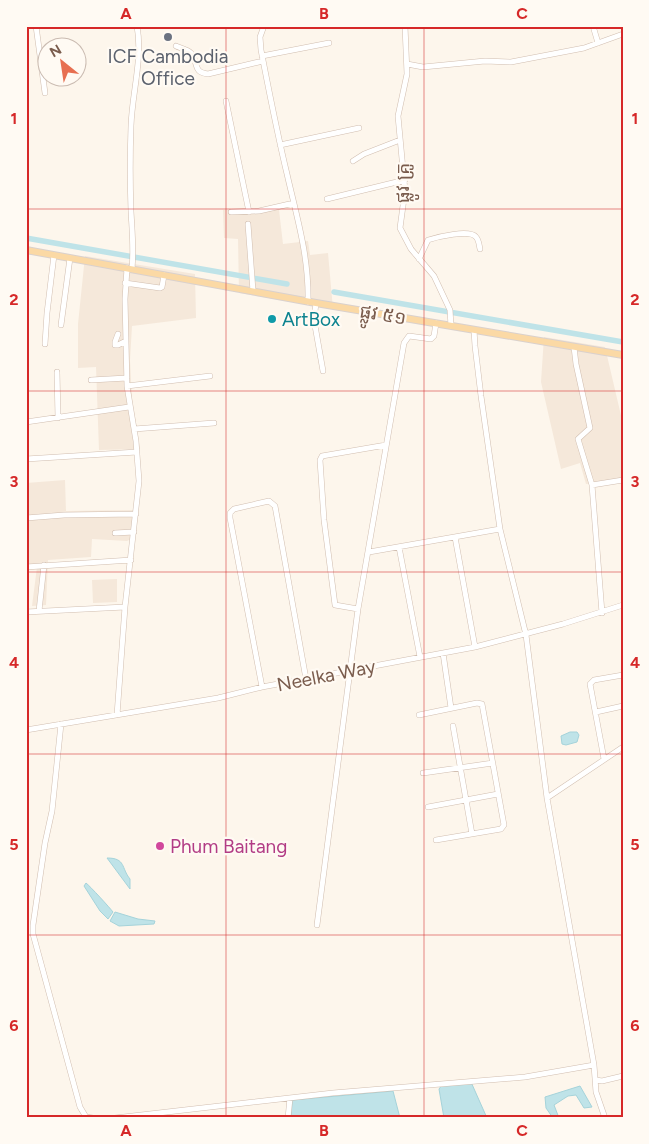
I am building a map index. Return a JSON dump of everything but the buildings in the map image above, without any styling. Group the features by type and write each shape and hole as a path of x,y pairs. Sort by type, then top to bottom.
{"main road":[{"name":"ផ្លូវ ៥១","path":"26,250 54,255 69,264 163,280 253,288 308,302 316,306 436,323 451,323 474,330 623,355"}],"street":[{"path":"36,26 45,93"},
{"path":"117,715 125,607 139,481 137,452 126,378 128,273 134,253 130,161 132,110 140,46 137,26"},
{"path":"264,26 260,37 263,58 280,146 304,241 308,302"},
{"name":"ផ្លូវ គ្រូ","path":"405,26 407,79 398,116 405,180 400,228 406,242 434,276 450,310 451,323"},
{"path":"594,26 598,43"},
{"path":"407,64 423,68 485,61 511,62 584,48 623,34"},
{"path":"176,46 190,52 198,71 208,74 263,58 329,44"},
{"path":"226,101 248,212"},
{"path":"280,146 359,128"},
{"path":"353,161 364,154 400,140"},
{"path":"327,198 405,180"},
{"path":"231,212 270,209 294,203"},
{"path":"248,224 253,288"},
{"path":"419,259 428,240 455,234 473,234 480,249"},
{"path":"46,344 54,255"},
{"path":"61,325 69,264"},
{"path":"128,273 157,289 161,288 163,280"},
{"path":"316,306 314,315 323,370"},
{"path":"317,924 358,609 404,343 409,336 430,339 434,336 436,323"},
{"path":"474,330 478,380 500,529 526,635 547,798 594,1065 596,1092 605,1118"},
{"path":"118,334 114,342 115,345 118,346 126,341"},
{"path":"574,347 590,428 579,437 579,442 592,485 602,613"},
{"path":"57,372 58,418"},
{"path":"127,386 210,376"},
{"path":"91,380 126,378"},
{"path":"26,422 129,407"},
{"path":"134,429 214,423"},
{"path":"358,609 335,606 324,520 320,460 322,456 386,445"},
{"path":"26,460 137,452"},
{"path":"592,485 623,480"},
{"path":"262,688 230,513 234,509 269,501 275,506 306,679"},
{"path":"26,518 64,515 136,514"},
{"path":"368,552 500,529"},
{"path":"115,533 134,532"},
{"path":"455,537 475,647"},
{"path":"399,547 420,657"},
{"path":"26,567 131,560"},
{"path":"39,611 44,565"},
{"name":"Neelka Way","path":"26,730 218,698 306,679 475,647 526,635 623,605"},
{"path":"26,612 125,607"},
{"path":"443,653 451,708"},
{"path":"604,759 591,681 623,675"},
{"path":"419,715 477,703 482,704 503,828 436,840"},
{"path":"596,712 623,706"},
{"path":"61,724 52,811 44,852 33,934 80,1107 86,1117 93,1118"},
{"path":"453,726 472,834"},
{"path":"547,798 623,747"},
{"path":"423,773 493,762"},
{"path":"428,807 498,794"},
{"path":"116,1118 290,1098 525,1076 594,1065"},
{"path":"596,1080 602,1081 623,1076"},
{"path":"288,1118 290,1098"}],"shaded area":[{"path":"223,210 279,210 283,244 308,241 310,255 328,253 333,309 239,293 238,239 224,238"},
{"path":"85,256 195,274 196,318 132,326 130,360 132,400 140,449 99,450 96,367 78,368 78,324"},
{"path":"544,337 605,347 623,424 623,478 586,484 580,463 561,469 541,382"},
{"path":"65,480 66,511 137,510 135,537 127,541 92,539 91,557 48,560 46,605 32,606 37,567 26,567 26,483"},
{"path":"117,579 117,602 93,603 92,580"}],"water":[{"path":"570,732 577,732 579,735 577,742 566,745 562,744 561,736"},
{"path":"107,858 113,858 122,864 130,879 130,889"},
{"path":"86,883 113,912 108,919 100,911 84,886"},
{"path":"115,912 138,919 155,921 154,924 119,926 110,921"},
{"path":"471,1082 487,1118 444,1118 439,1089 442,1085"},
{"path":"580,1086 592,1107 584,1108 576,1095 568,1096 554,1105 559,1118 553,1118 546,1108 545,1097"},
{"path":"393,1091 400,1118 291,1118 292,1100"}],"waterway":[{"path":"26,238 287,284"},
{"path":"334,292 623,342"}],"place":[{"name":"ICF Cambodia Office","path":"168,37"},
{"name":"ArtBox","path":"272,319"},
{"name":"Phum Baitang","path":"160,846"}]}
